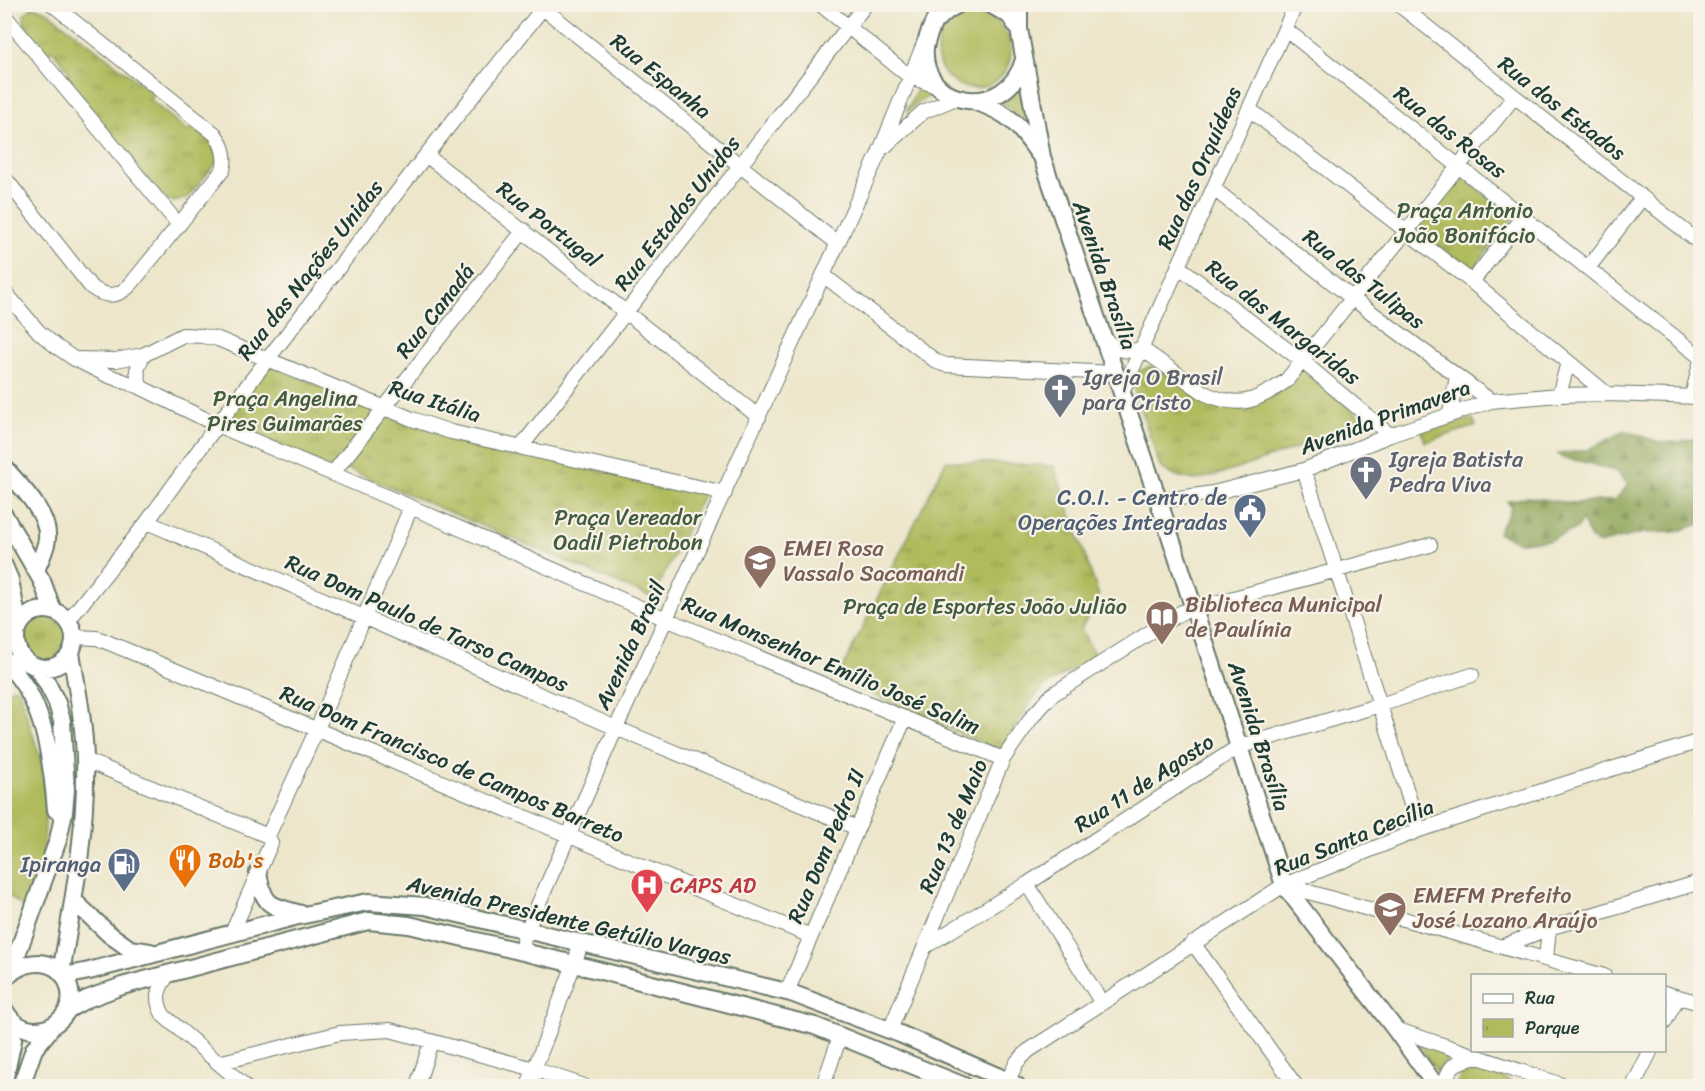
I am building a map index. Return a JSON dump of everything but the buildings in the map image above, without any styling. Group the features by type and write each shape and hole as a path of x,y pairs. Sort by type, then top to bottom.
{"main road":[{"name":"Avenida Brasil","path":"927,36 942,4"},
{"path":"935,21 959,4"},
{"path":"990,4 1009,15 1019,28"},
{"path":"1019,4 1019,28"},
{"name":"Avenida Brasília","path":"1019,28 1042,157 1195,609 1284,885 1436,1086"},
{"path":"927,36 925,50 932,77 941,88 956,98"},
{"path":"974,101 986,100 1007,89 1015,80 1024,58"},
{"name":"Avenida Brasília","path":"956,98 995,108 1006,115 1018,125 1042,157"},
{"path":"4,467 43,515 47,540 36,570"},
{"path":"4,515 36,570 53,611"},
{"path":"4,566 10,579 13,635 17,648 52,693 62,721 66,790 58,840 6,981"},
{"path":"13,635 30,614 37,611 53,611 68,621 73,645 85,760 83,824 63,974"},
{"path":"32,665 46,669 56,667 65,661 73,645"},
{"path":"4,661 24,683 36,708 51,762 58,840"},
{"path":"258,873 263,896 272,906 306,915"},
{"path":"73,900 130,949 154,953"},
{"name":"Avenida Presidente Getúlio Vargas","path":"63,974 89,971 232,933 368,902 425,906 787,992 890,1030 1010,1084"},
{"path":"418,927 425,906"},
{"name":"Avenida Presidente Getúlio Vargas","path":"21,1086 34,1049 52,1026 68,1010 103,992 368,921 418,927 574,964 833,1033 964,1086"},
{"path":"209,964 232,933"},
{"path":"205,940 209,964"},
{"path":"6,981 19,967 30,962 42,962 52,966 63,974 69,986 68,1010"},
{"path":"686,993 692,969"},
{"path":"824,1005 833,1033"},
{"path":"6,1012 18,1025 29,1029 41,1030 52,1026"},
{"path":"4,1081 13,1040 6,1012"},
{"path":"833,1033 850,1014"}],"street":[{"path":"4,10 9,4"},
{"path":"4,177 92,287 103,295 112,296 127,289 223,170 225,162 222,144 215,134 52,4"},
{"path":"820,4 909,76 941,88"},
{"name":"Rua Estados Unidos","path":"521,447 866,4"},
{"name":"Rua das Orquídeas","path":"1122,392 1296,4"},
{"name":"Rua dos Estados","path":"1398,4 1701,243"},
{"name":"Rua das Nações Unidas","path":"68,621 147,522 217,425 426,155 545,6"},
{"name":"Rua Espanha","path":"545,6 837,243"},
{"path":"4,15 179,225"},
{"name":"Rua das Rosas","path":"1285,29 1701,357"},
{"name":"Avenida Brasil","path":"527,930 616,729 879,153 927,36"},
{"path":"1103,337 1112,347 1131,352 1142,350 1206,393 1229,402 1241,403 1256,400 1286,381 1514,97"},
{"name":"Avenida Brasil","path":"879,153 923,112 956,98"},
{"path":"1249,109 1472,282 1607,394"},
{"name":"Rua Portugal","path":"426,155 759,417"},
{"name":"Rua das Tulipas","path":"1214,189 1352,298 1491,401"},
{"path":"1588,268 1642,198"},
{"path":"1472,282 1523,216"},
{"name":"Rua Canadá","path":"333,473 524,231"},
{"name":"Rua das Margaridas","path":"1178,266 1302,361 1390,435"},
{"path":"823,275 937,362 946,365 1115,373"},
{"name":"Rua Monsenhor Emílio José Salim","path":"4,291 39,332 74,358 217,425 333,473 666,619 1003,759"},
{"name":"Rua Itália","path":"74,358 116,360 143,355 183,335 218,339 412,419 451,432 725,493"},
{"path":"140,387 137,370 143,355"},
{"path":"1559,395 1568,362"},
{"path":"1696,397 1701,364"},
{"path":"1449,414 1457,376"},
{"name":"Avenida Primavera","path":"1159,501 1213,493 1304,470 1390,435 1491,401 1559,395 1607,394 1696,397"},
{"path":"1304,470 1419,830"},
{"path":"268,836 317,729 411,507"},
{"name":"Rua Dom Paulo de Tarso Campos","path":"147,522 616,729 857,828"},
{"name":"Rua 13 de Maio","path":"890,1030 1003,759 1032,717 1053,694 1182,612 1337,572 1430,545"},
{"name":"Rua Dom Francisco de Campos Barreto","path":"73,645 97,638 569,837 811,936"},
{"path":"4,661 32,665"},
{"name":"Rua 11 de Agosto","path":"926,946 1027,884 1238,747 1472,675"},
{"name":"Rua Dom Pedro II","path":"787,992 905,718"},
{"name":"Rua Santa Cecília","path":"1010,1084 1017,1062 1028,1051 1284,885 1419,830 1701,741"},
{"path":"85,760 268,836 271,843 232,933"},
{"path":"1504,946 1549,928 1701,882"},
{"path":"1027,884 1102,1003"},
{"path":"1284,885 1600,974"},
{"path":"1546,959 1549,928"},
{"path":"527,930 523,940 524,949 535,956"},
{"path":"528,1086 578,953 576,942"},
{"path":"1193,943 1296,1086"},
{"path":"169,974 161,983 157,998 159,1008 173,1024 245,1086"},
{"path":"1666,1018 1671,995 1701,1003"},
{"path":"1395,1029 1564,1086"},
{"path":"218,1063 340,1033 390,1030 534,1069 584,1086"},
{"path":"823,1086 833,1033"},
{"path":"417,1086 431,1042"},
{"path":"1634,1086 1650,1052"},
{"path":"1445,1086 1452,1066 1477,1057"},
{"path":"1523,1086 1528,1073"}],"green space":[{"path":"33,7 45,10 154,94 150,100 188,131 192,126 214,144 216,163 187,198 174,202 162,197 64,76 69,71 52,50 47,54 24,25 24,14"},
{"path":"974,14 988,17 1000,25 1008,37 1011,51 1008,65 1000,77 988,85 974,88 960,85 948,77 940,65 937,51 940,37 948,25 960,17"},
{"path":"920,84 936,92 906,112"},
{"path":"1020,86 1028,124 1000,100"},
{"name":"Praça Antonio João Bonifácio","path":"1460,175 1513,218 1471,272 1417,228"},
{"name":"Praça Angelina Pires Guimarães","path":"268,364 379,410 332,469 223,424"},
{"path":"1150,366 1172,377 1211,403 1248,409 1272,397 1302,370 1368,423 1231,471 1196,480 1175,476 1160,467 1134,388 1140,371"},
{"name":"Praça Vereador Oadil Pietrobon","path":"385,417 483,444 704,493 653,598 345,468"},
{"path":"1473,419 1476,426 1425,442 1422,431"},
{"path":"1625,431 1665,442 1700,437 1700,524 1675,532 1643,533 1598,544 1591,539 1582,519 1577,529 1550,540 1519,542 1498,533 1511,507 1507,501 1528,497 1570,503 1615,500 1628,485 1618,472 1562,458 1558,454 1587,450"},
{"name":"Praça de Esportes João Julião","path":"946,461 1054,466 1099,596 1081,629 1095,656 1045,686 1032,700 1001,751 837,679"},
{"path":"45,617 60,624 67,639 60,654 45,661 30,654 23,639 30,624"},
{"path":"13,687 19,689 43,768 46,809 43,854 28,911 5,893 4,697"},
{"path":"1418,1043 1452,1054 1437,1072"},
{"path":"1473,1071 1501,1077 1514,1086 1455,1086 1462,1075"}],"place":[{"name":"Igreja O Brasil para Cristo","path":"1060,419"},
{"name":"Igreja Batista Pedra Viva","path":"1366,501"},
{"name":"C.O.I. - Centro de Operações Integradas","path":"1250,539"},
{"name":"EMEI Rosa Vassalo Sacomandi","path":"760,590"},
{"name":"Biblioteca Municipal de Paulínia","path":"1162,646"},
{"name":"Bob's","path":"185,889"},
{"name":"Ipiranga","path":"124,893"},
{"name":"CAPS AD","path":"647,914"},
{"name":"EMEFM Prefeito José Lozano Araújo","path":"1390,937"}]}
